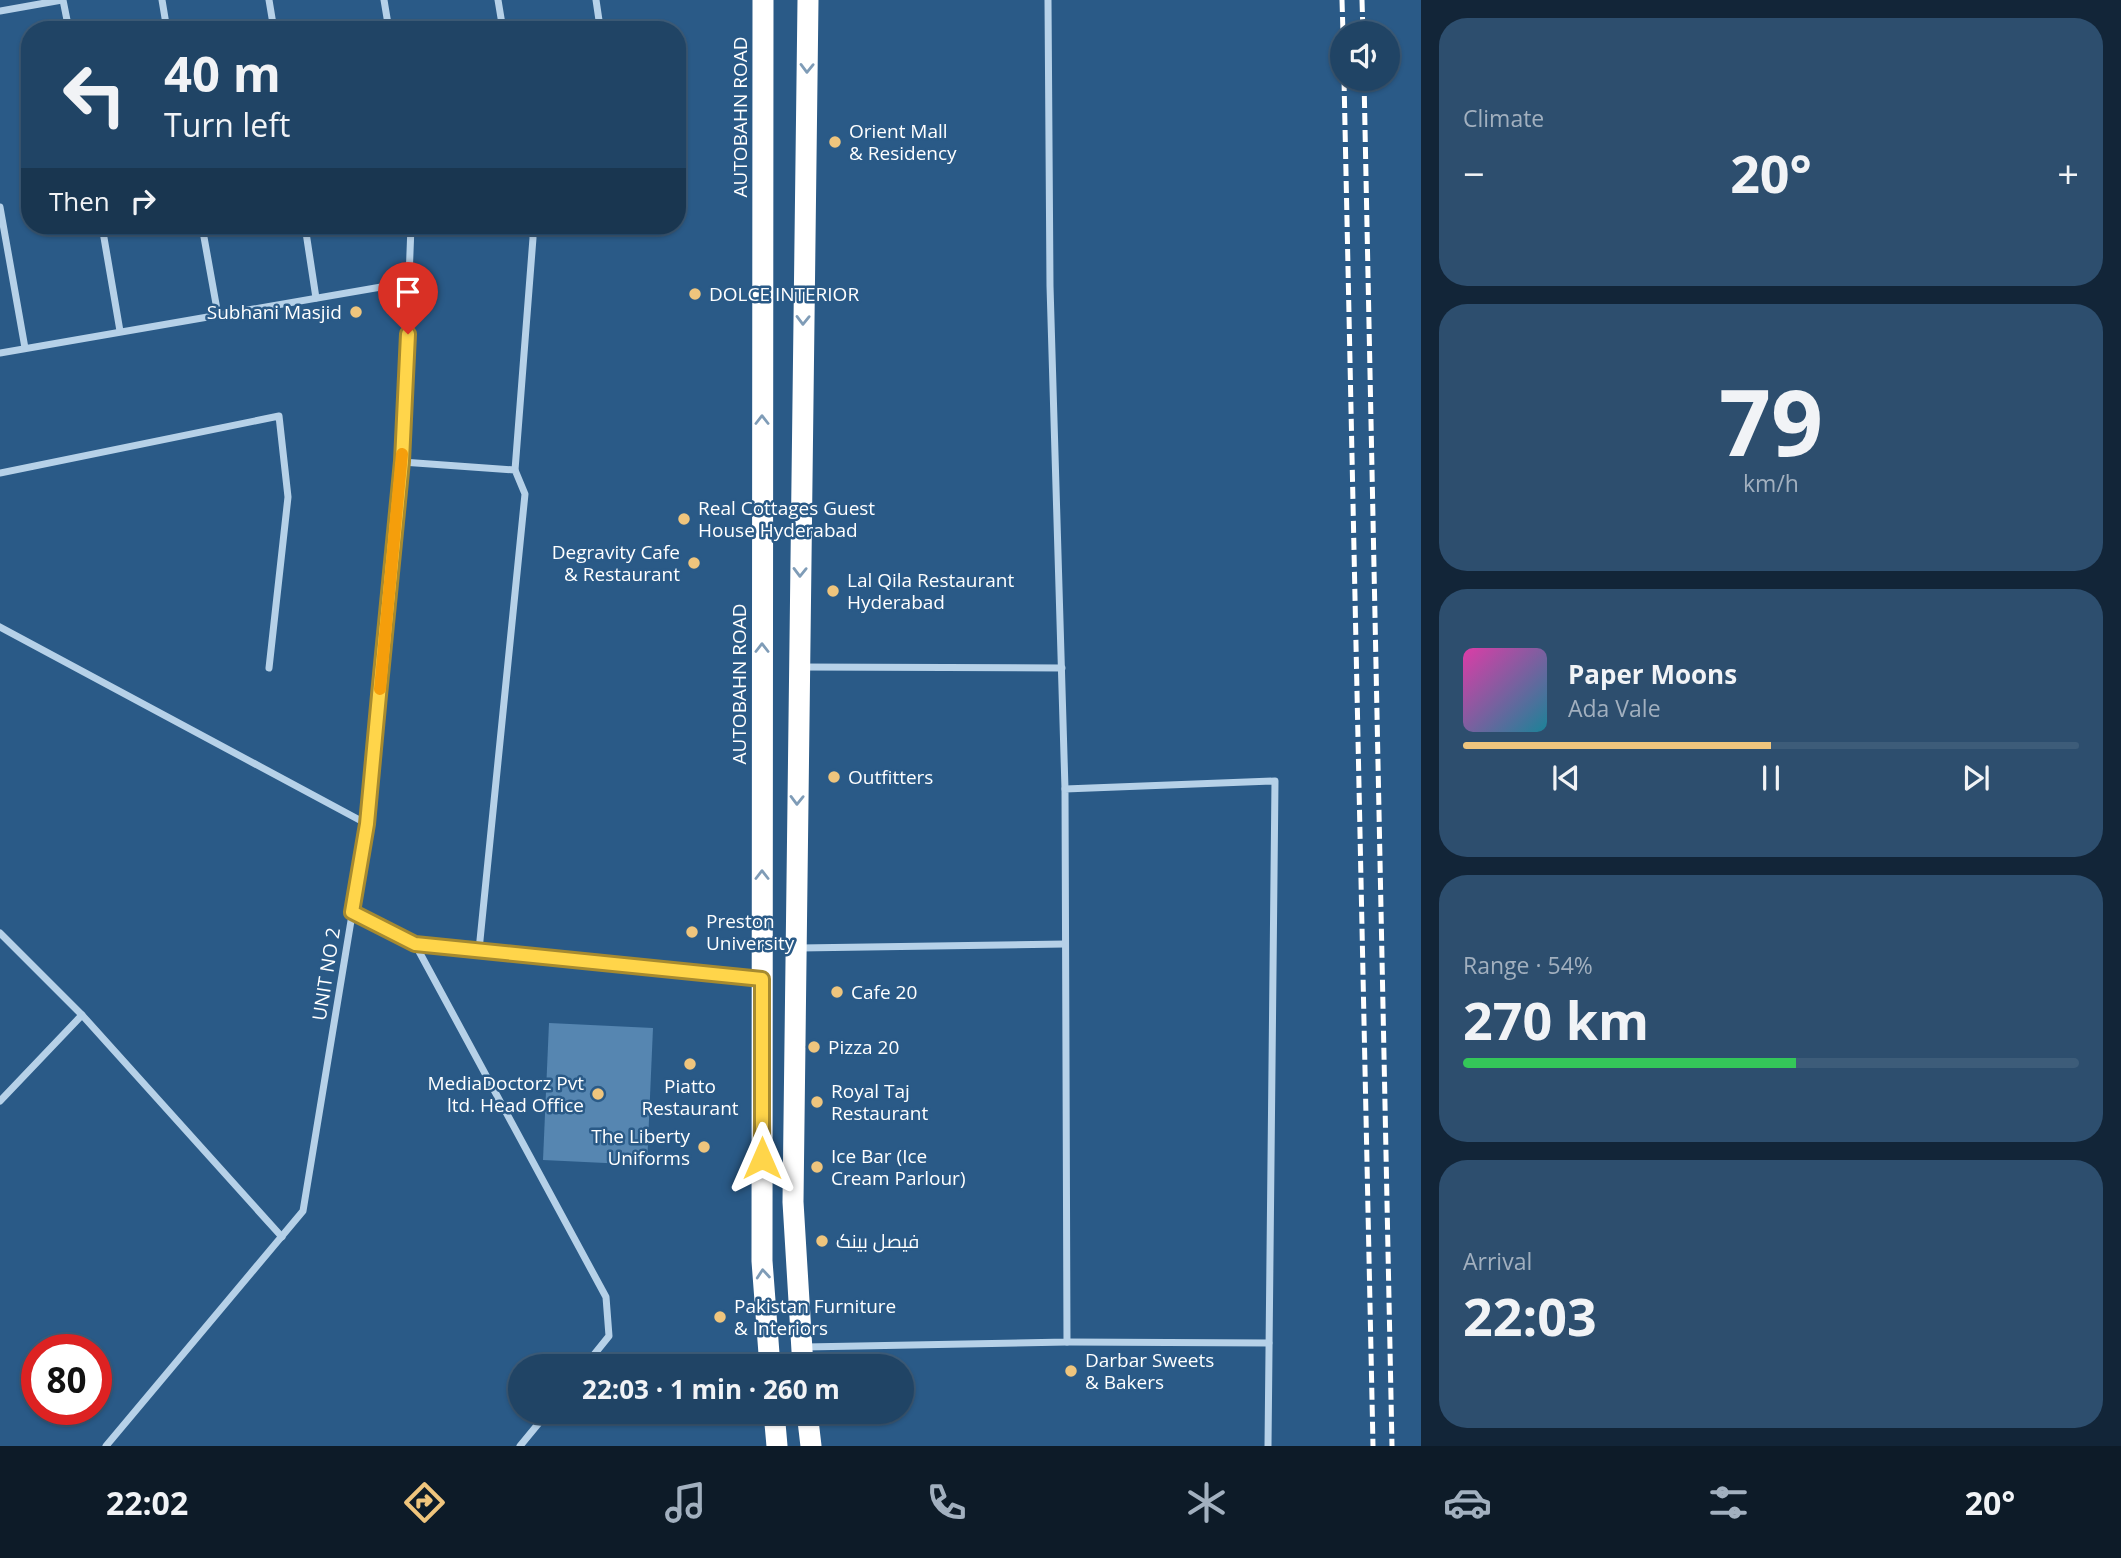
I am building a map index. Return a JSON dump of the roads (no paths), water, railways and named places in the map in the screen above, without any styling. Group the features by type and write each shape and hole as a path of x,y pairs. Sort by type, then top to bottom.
{"highway":[{"name":"AUTOBAHN ROAD","path":"763,0 762,1261 770,1354"},
{"path":"802,1354 793,1202 808,0"},
{"path":"775,1424 777,1446"},
{"path":"808,1424 811,1446"}],"street":[{"path":"0,11 63,0 67,21"},
{"path":"162,0 166,21"},
{"path":"269,0 272,21"},
{"path":"384,0 388,21"},
{"path":"498,0 502,21"},
{"path":"596,0 599,21"},
{"path":"1048,0 1050,286 1065,789 1067,1342"},
{"path":"0,207 24,348"},
{"path":"104,235 120,331"},
{"path":"204,235 218,315"},
{"path":"306,235 316,298"},
{"name":"UNIT NO 2","path":"106,1446 303,1211 367,824 402,461 411,235"},
{"path":"478,950 525,494 515,470 533,235"},
{"path":"0,353 410,282"},
{"path":"0,473 279,416 288,497 269,667"},
{"path":"402,461 515,470"},
{"path":"0,627 367,824"},
{"path":"798,667 1062,668"},
{"path":"1065,789 1275,781 1268,1446"},
{"path":"352,912 415,944 762,979"},
{"path":"0,933 82,1015 282,1237"},
{"path":"415,944 606,1297 608,1336 594,1354"},
{"path":"796,948 1065,944"},
{"path":"0,1101 82,1015"},
{"path":"855,1354 1067,1342 1269,1343"},
{"path":"520,1446 538,1424"}],"railway":[{"path":"1342,0 1343,21"},
{"path":"1362,0 1363,21"},
{"path":"1344,91 1373,1446"},
{"path":"1364,91 1392,1446"}],"place":[{"name":"Orient Mall & Residency","path":"835,142"},
{"name":"DOLCE INTERIOR","path":"695,294"},
{"name":"Subhani Masjid","path":"356,312"},
{"name":"Real Cottages Guest House Hyderabad","path":"684,519"},
{"name":"Degravity Cafe & Restaurant","path":"694,563"},
{"name":"Lal Qila Restaurant Hyderabad","path":"833,591"},
{"name":"Outfitters","path":"834,777"},
{"name":"Preston University","path":"692,932"},
{"name":"Cafe 20","path":"837,992"},
{"name":"Pizza 20","path":"814,1047"},
{"name":"Piatto Restaurant","path":"690,1064"},
{"name":"MediaDoctorz Pvt ltd. Head Office","path":"598,1094"},
{"name":"Royal Taj Restaurant","path":"817,1102"},
{"name":"The Liberty Uniforms","path":"704,1147"},
{"name":"Ice Bar (Ice Cream Parlour)","path":"817,1167"},
{"name":"فیصل بینک","path":"822,1241"},
{"name":"Pakistan Furniture & Interiors","path":"720,1317"},
{"name":"Darbar Sweets & Bakers","path":"1071,1371"}]}
